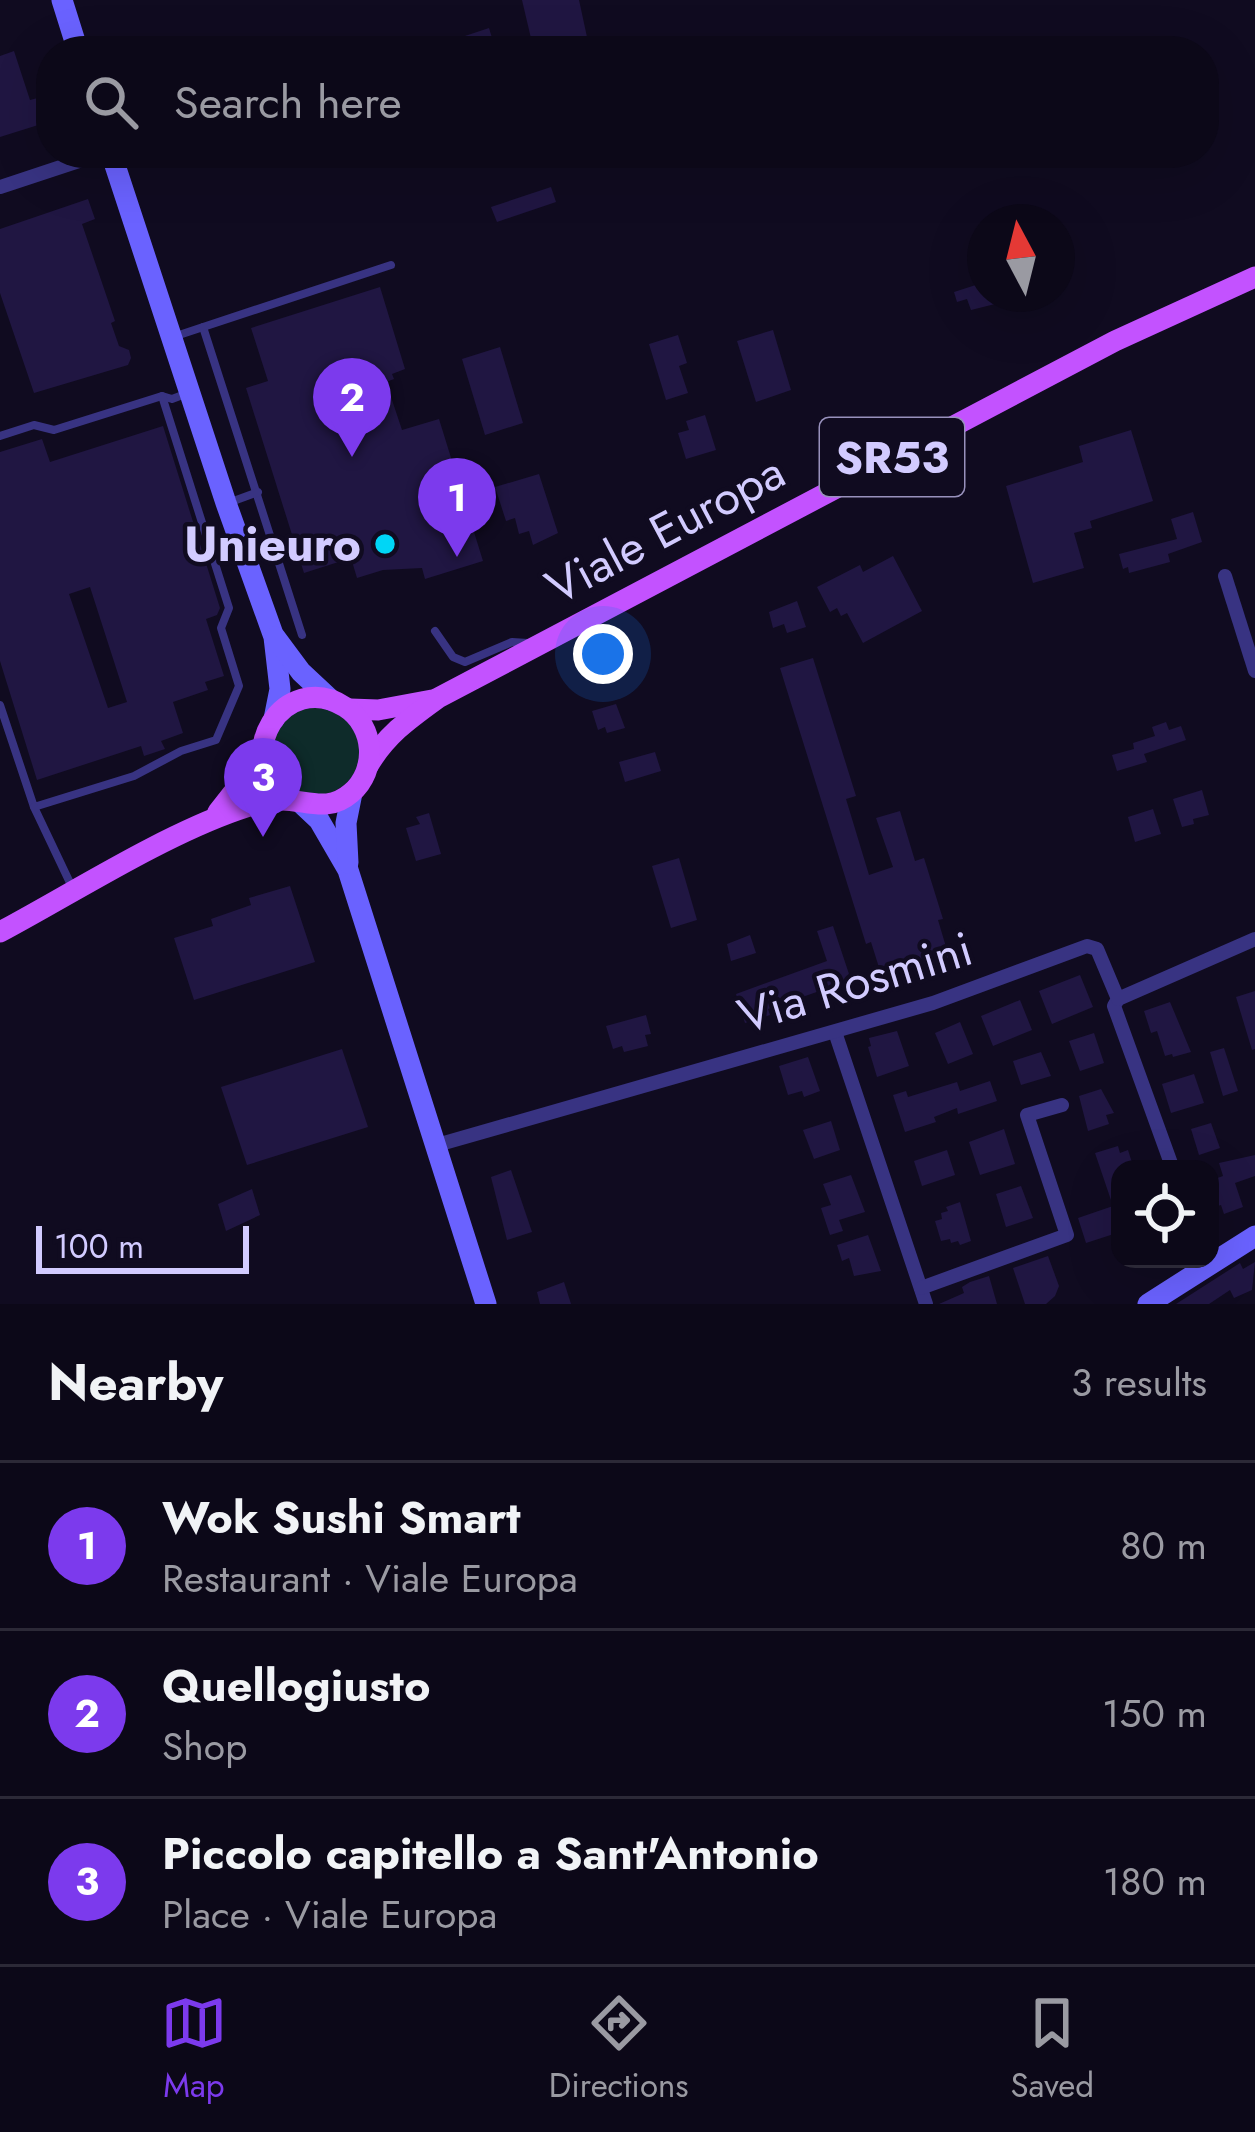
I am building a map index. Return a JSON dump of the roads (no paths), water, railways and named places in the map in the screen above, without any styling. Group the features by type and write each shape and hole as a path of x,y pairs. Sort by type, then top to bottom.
{"main road":[{"path":"62,0 73,36"},
{"path":"112,168 274,637 280,689 262,756 275,787 319,820 348,870 486,1304"},
{"name":"Viale Europa","path":"352,793 382,742 438,698 1115,341 1255,277"},
{"path":"274,637 301,673 368,735 368,766"},
{"name":"Viale Europa","path":"274,719 299,700 378,710 438,698"},
{"path":"210,820 262,756"},
{"path":"0,932 210,820 274,800 333,803 352,793"},
{"path":"348,870 346,823 352,793"},
{"path":"1219,1255 1255,1235"},
{"path":"1148,1304 1198,1268"}],"street":[{"path":"0,187 60,168"},
{"path":"1225,576 1255,670"},
{"path":"1170,1160 1114,1006 1118,999 1255,939"},
{"name":"Via Rosmini","path":"437,1145 933,1004 1087,946 1096,949 1118,999"},
{"path":"835,1032 926,1304"},
{"path":"921,1288 1067,1235 1027,1115 1062,1105"}],"lane":[{"path":"172,337 391,265"},
{"path":"203,327 302,635"},
{"path":"0,436 34,425 54,430 162,396 172,399 190,393"},
{"path":"34,807 134,776 216,740 239,686 220,628 229,608 162,396"},
{"path":"226,503 258,492"},
{"path":"482,675 444,651 436,643 435,631 454,657 465,662 512,642 539,644"},
{"path":"0,706 34,807 74,892"}],"place":[{"name":"Quellogiusto","path":"352,457"},
{"name":"Unieuro","path":"385,544"},
{"name":"Wok Sushi Smart","path":"457,557"},
{"name":"Piccolo capitello a Sant'Antonio","path":"263,837"}]}
